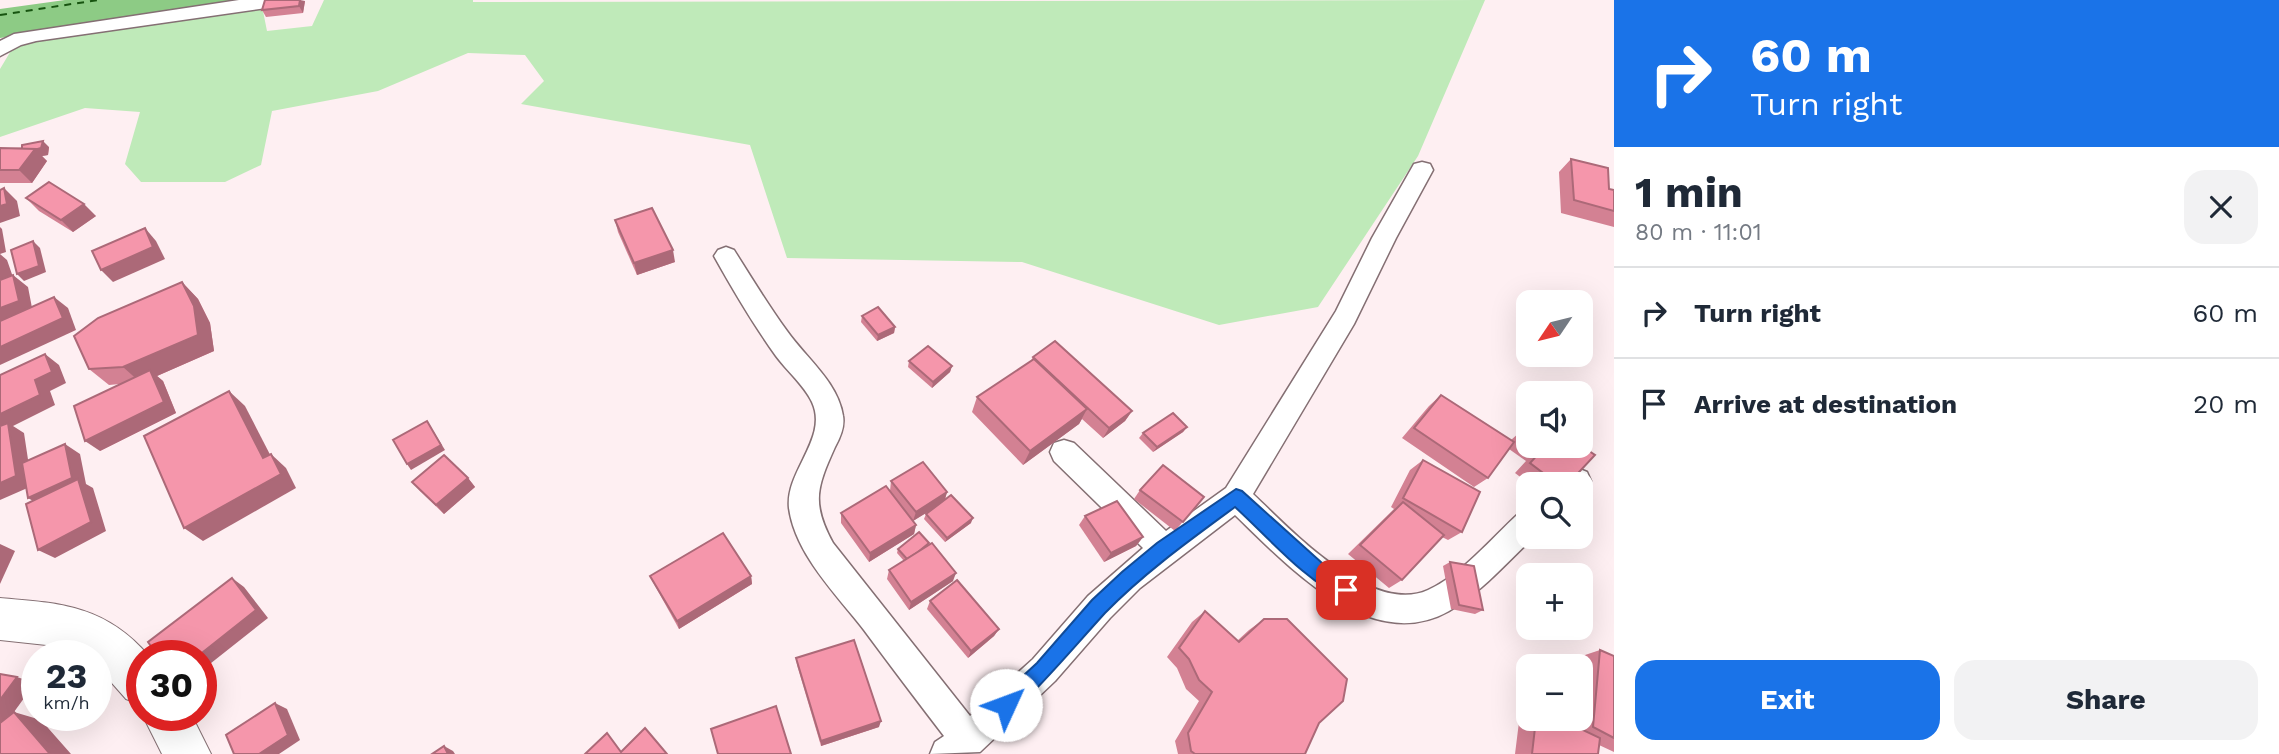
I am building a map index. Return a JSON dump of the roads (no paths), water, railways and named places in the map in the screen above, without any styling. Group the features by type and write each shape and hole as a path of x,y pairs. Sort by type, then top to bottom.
{"main road":[{"path":"0,619 83,629 105,642 126,665"},
{"path":"175,731 188,754"}],"street":[{"path":"0,50 13,40 36,35 281,0"},
{"path":"726,256 785,349 816,386 830,414 829,431 801,496 804,520 823,553 957,747 1044,670 1099,607 1164,549 1236,497 1345,317 1384,238 1422,170"},
{"path":"1063,452 1164,549"},
{"path":"1236,497 1316,569 1336,583 1372,603 1402,611 1429,606 1452,590 1516,534"}]}
